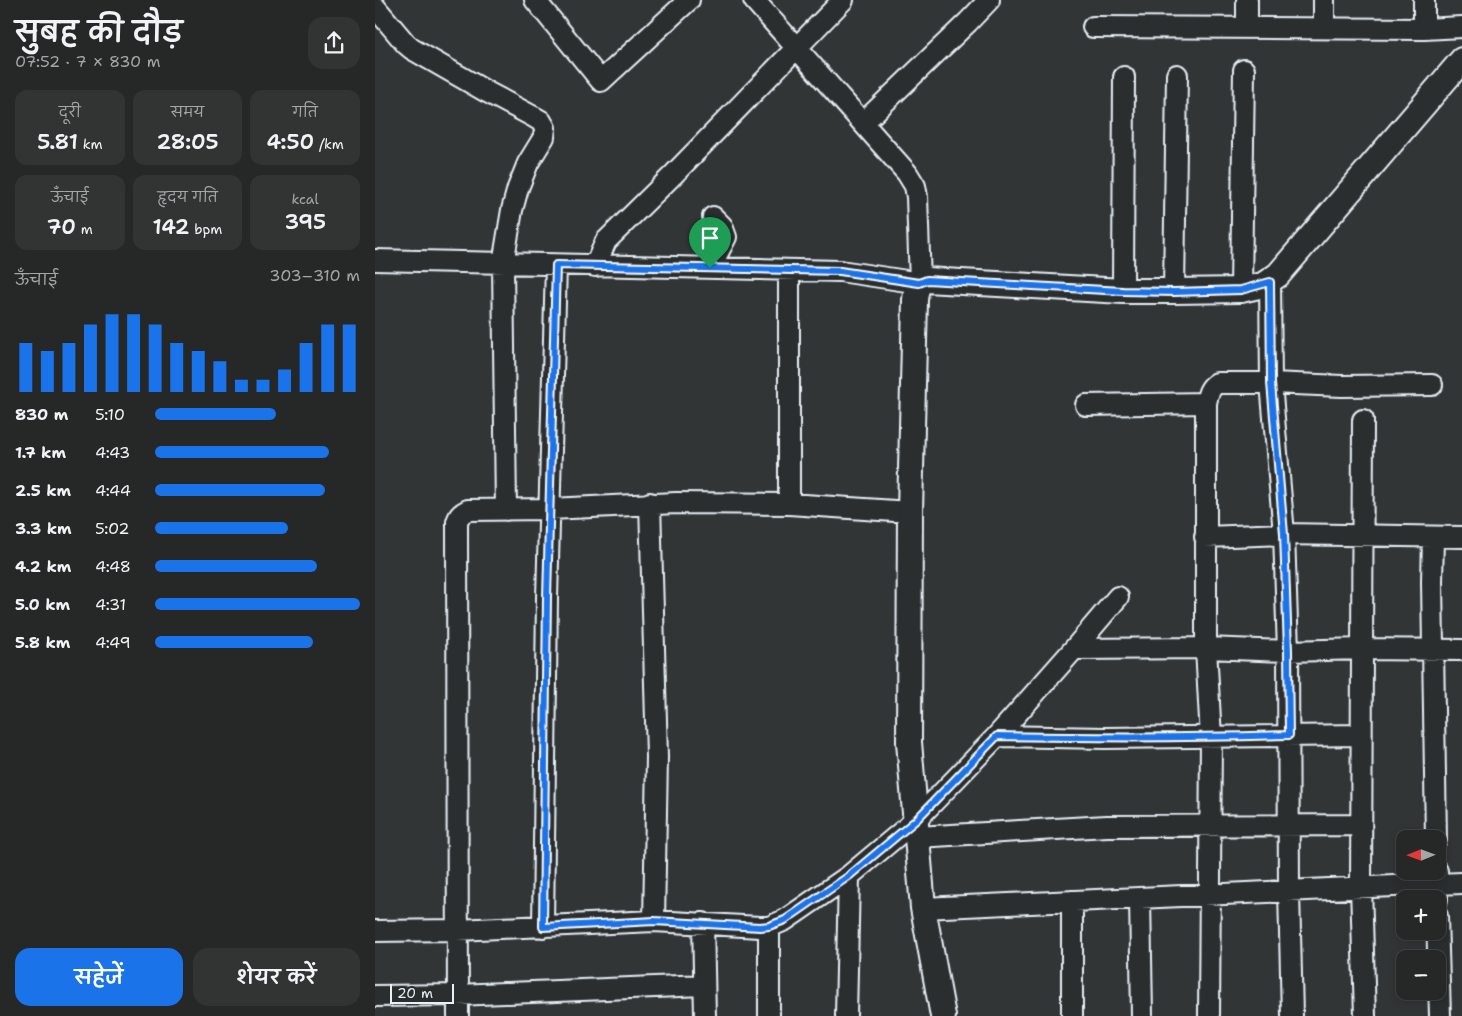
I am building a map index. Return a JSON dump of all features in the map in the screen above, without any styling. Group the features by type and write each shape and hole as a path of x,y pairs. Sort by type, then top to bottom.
{"street":[{"path":"535,0 601,81 689,0"},
{"path":"753,0 907,173 915,186 917,197 919,283 915,291 910,512 909,742 923,908 943,1016"},
{"path":"595,266 606,241 674,174 843,0"},
{"path":"863,123 969,22 989,0"},
{"path":"1247,0 1247,28"},
{"path":"1324,28 1325,0"},
{"path":"1423,0 1424,29"},
{"path":"375,7 412,49 541,121 545,128 544,137 528,164 518,188 512,210 503,264 506,510"},
{"path":"1093,27 1424,29 1462,27"},
{"path":"375,260 840,271 919,283 927,280 1123,291 1241,290 1270,282 1278,275 1462,60"},
{"path":"1241,290 1245,70"},
{"path":"1174,292 1177,75"},
{"path":"1123,291 1124,77"},
{"path":"710,268 726,237 722,226 713,216"},
{"path":"543,927 556,265"},
{"path":"789,271 789,504"},
{"path":"1270,282 1271,383 1284,534 1288,651 1289,891 1292,1016"},
{"path":"1209,1016 1211,738 1206,648 1205,538 1206,403 1208,392 1217,383 1342,386 1432,385"},
{"path":"1086,405 1206,403"},
{"path":"1363,420 1361,887 1365,1016"},
{"path":"457,1016 457,522 462,512 468,510 550,509 650,503 789,504 910,512"},
{"path":"650,503 657,756 654,921"},
{"path":"1205,538 1284,534 1462,538"},
{"path":"1433,537 1436,830"},
{"path":"375,931 543,927 654,921 769,926 785,920 917,828 1074,650 1118,597"},
{"path":"1074,650 1206,648 1288,651 1361,649 1462,650"},
{"path":"997,736 1211,738 1361,735"},
{"path":"917,828 1361,825"},
{"path":"846,1016 849,876"},
{"path":"923,908 1462,883"},
{"path":"1140,898 1141,1016"},
{"path":"1072,901 1072,1016"},
{"path":"703,923 705,1016"},
{"path":"769,926 769,1016"},
{"path":"1438,940 1440,1016"},
{"path":"375,996 704,986"}],"route":[{"path":"556,265 710,268 840,271 919,283 927,280 1123,291 1241,290 1270,282 1271,383 1284,534 1289,735 1211,738 997,736 916,820 849,876 785,920 776,924 760,927 654,921 543,927 547,598 556,265"}]}
